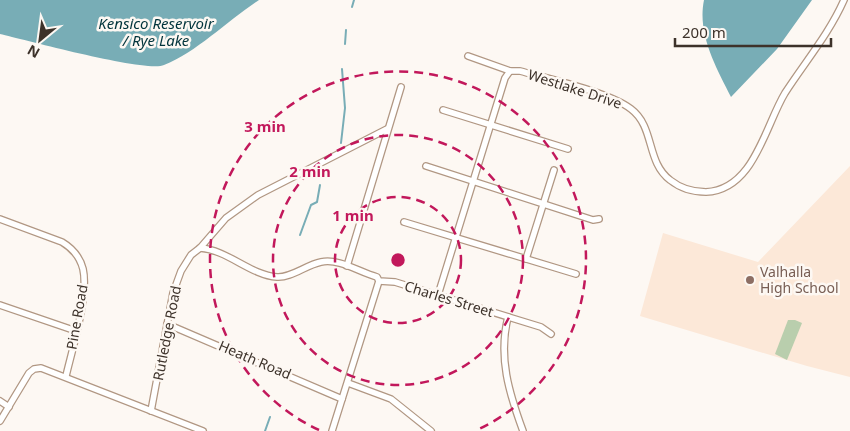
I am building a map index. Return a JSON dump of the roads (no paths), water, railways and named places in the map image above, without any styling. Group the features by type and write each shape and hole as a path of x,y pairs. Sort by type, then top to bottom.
{"street":[{"name":"Westlake Drive","path":"438,295 490,124 505,78 510,71 537,76 624,104 636,113 644,125 656,162 665,175 677,184 692,190 717,190 736,180 746,170 777,108 828,31 844,0"},
{"path":"468,56 510,71"},
{"path":"347,266 401,86"},
{"path":"443,110 568,149"},
{"name":"Rutledge Road","path":"151,410 167,324 178,279 190,255 200,248 221,223 258,195 387,129"},
{"path":"426,166 593,220 599,219"},
{"path":"526,260 554,170"},
{"name":"Pine Road","path":"0,219 62,242 77,255 83,270 84,282 66,376"},
{"path":"404,222 576,274"},
{"name":"Charles Street","path":"200,248 228,257 267,275 278,277 321,262 347,266 377,277 379,281 395,282 438,295 541,327 551,334"},
{"path":"332,431 379,281"},
{"path":"0,305 76,331"},
{"path":"508,317 503,346 504,365 523,431"},
{"name":"Heath Road","path":"167,324 342,399"},
{"path":"0,421 34,369 42,368 202,431"},
{"path":"348,382 391,399 431,431"},
{"path":"0,401 9,407"}],"water":[{"name":"Kensico Reservoir / Rye Lake","path":"0,0 259,0 188,52 164,65 153,66 111,60 0,34"},
{"path":"704,0 812,0 777,49 731,97 709,50 703,25"}],"waterway":[{"path":"352,7 354,0"},
{"path":"345,44 346,30"},
{"path":"341,143 345,108 342,69"},
{"path":"300,235 311,205 317,202 320,185"},
{"path":"265,431 270,417"}],"place":[{"name":"Valhalla High School","path":"750,280"}]}
